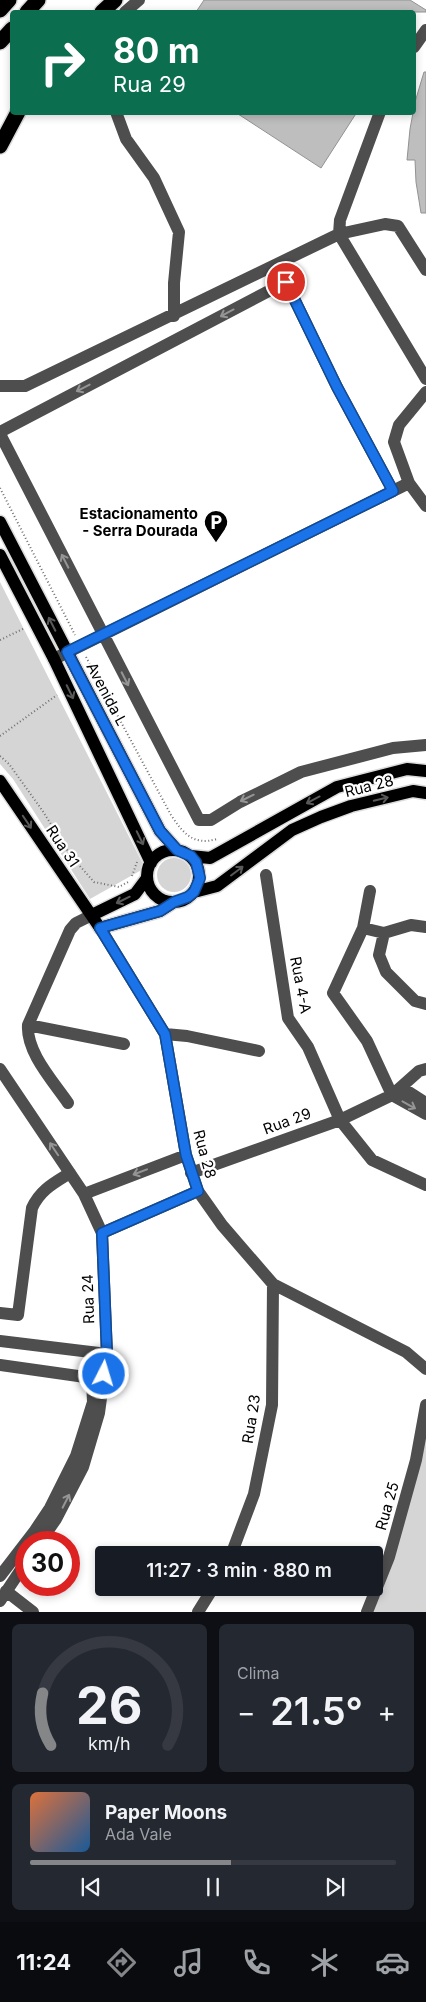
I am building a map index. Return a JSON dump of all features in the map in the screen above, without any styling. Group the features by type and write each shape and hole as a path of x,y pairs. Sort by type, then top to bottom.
{"highway":[{"path":"0,10 9,0"},
{"path":"29,10 38,0"},
{"path":"104,10 115,0"},
{"path":"0,42 10,30"},
{"path":"0,146 16,115"}],"main road":[{"name":"Avenida L","path":"0,522 160,831 177,850"},
{"name":"Avenida L","path":"0,554 54,659 151,862"},
{"name":"Rua 28","path":"191,856 210,858 337,787 407,769 426,771"},
{"name":"Rua 31","path":"0,781 100,928"},
{"name":"Rua 28","path":"194,892 217,886 292,830 321,817 351,806 413,791 426,793"},
{"path":"92,915 135,894 147,878 151,862 162,852 177,850 191,856 196,862 200,878 194,892 181,901 174,902 166,901 153,892 147,878"},
{"path":"100,928 160,911 174,902"}],"street":[{"path":"127,10 139,0"},
{"path":"416,44 426,30"},
{"path":"117,115 126,139 154,178 178,232 174,283 174,316"},
{"path":"379,115 340,220 339,234 426,379"},
{"path":"0,386 25,386 174,316 339,234 385,224 398,226 426,270"},
{"path":"393,491 337,387 286,282 0,433 199,820 206,821 221,814 240,802 301,772 392,748 426,745"},
{"path":"426,392 399,425 394,442 409,483 426,506"},
{"path":"54,659 409,483"},
{"name":"Rua 4-A","path":"266,876 288,1018 308,1047 340,1120 372,1160 426,1185"},
{"path":"370,891 363,928 333,993 367,1041 396,1091 426,1114"},
{"path":"68,1103 31,1047 28,1025 70,930 76,923 92,915"},
{"path":"363,928 384,933 411,925 426,927"},
{"name":"Rua 28","path":"100,928 165,1034 186,1155 191,1173 198,1191 222,1225 273,1284 406,1352 426,1369"},
{"path":"384,933 379,955 386,972 415,1001 426,1004"},
{"path":"28,1025 124,1044"},
{"path":"165,1034 187,1036 259,1051"},
{"name":"Rua 24","path":"0,1069 84,1194 102,1233 107,1354 99,1413 83,1467 56,1519 48,1531"},
{"name":"Rua 29","path":"191,1173 340,1120 396,1091 419,1071 426,1069"},
{"path":"396,1091 426,1103"},
{"path":"84,1194 186,1155"},
{"path":"0,1313 18,1315 32,1208 43,1190 70,1172"},
{"path":"102,1233 198,1191"},
{"name":"Rua 23","path":"234,1546 254,1494 272,1405 273,1284"},
{"path":"0,1341 107,1354"},
{"path":"0,1365 85,1377 92,1381 93,1402 76,1456 50,1508 0,1576"},
{"name":"Rua 25","path":"367,1612 389,1557 416,1460 426,1405"},
{"path":"15,1578 3,1596 33,1612"},
{"path":"198,1612 208,1596"}],"path":[{"path":"0,488 80,646 122,721 171,816 185,834 200,841 215,840 223,837"},
{"path":"0,736 68,689"},
{"path":"0,756 9,764 71,856 94,882 119,887 130,881 137,866 137,858"}],"shaded area":[{"path":"0,582 145,868 90,899 13,779 0,764"},
{"path":"174,858 186,863 191,875 186,887 174,892 162,887 157,875 162,863"},
{"path":"426,1405 426,1612 364,1612 369,1596 383,1596 383,1556 416,1460"}],"building":[{"path":"204,0 410,0 426,10 426,12 416,12 416,10 197,10"},
{"path":"424,72 426,72 426,213 421,213 415,160 407,160 413,115 416,115 416,99"},
{"path":"240,115 355,115 321,168"}],"place":[{"name":"Estacionamento - Serra Dourada","path":"216,543"}],"route":[{"path":"104,1374 107,1354 102,1233 198,1191 186,1155 165,1034 100,928 160,911 174,902 181,901 194,892 200,878 196,862 191,856 177,850 160,831 67,652 79,648 393,491 337,387 286,282"}]}
